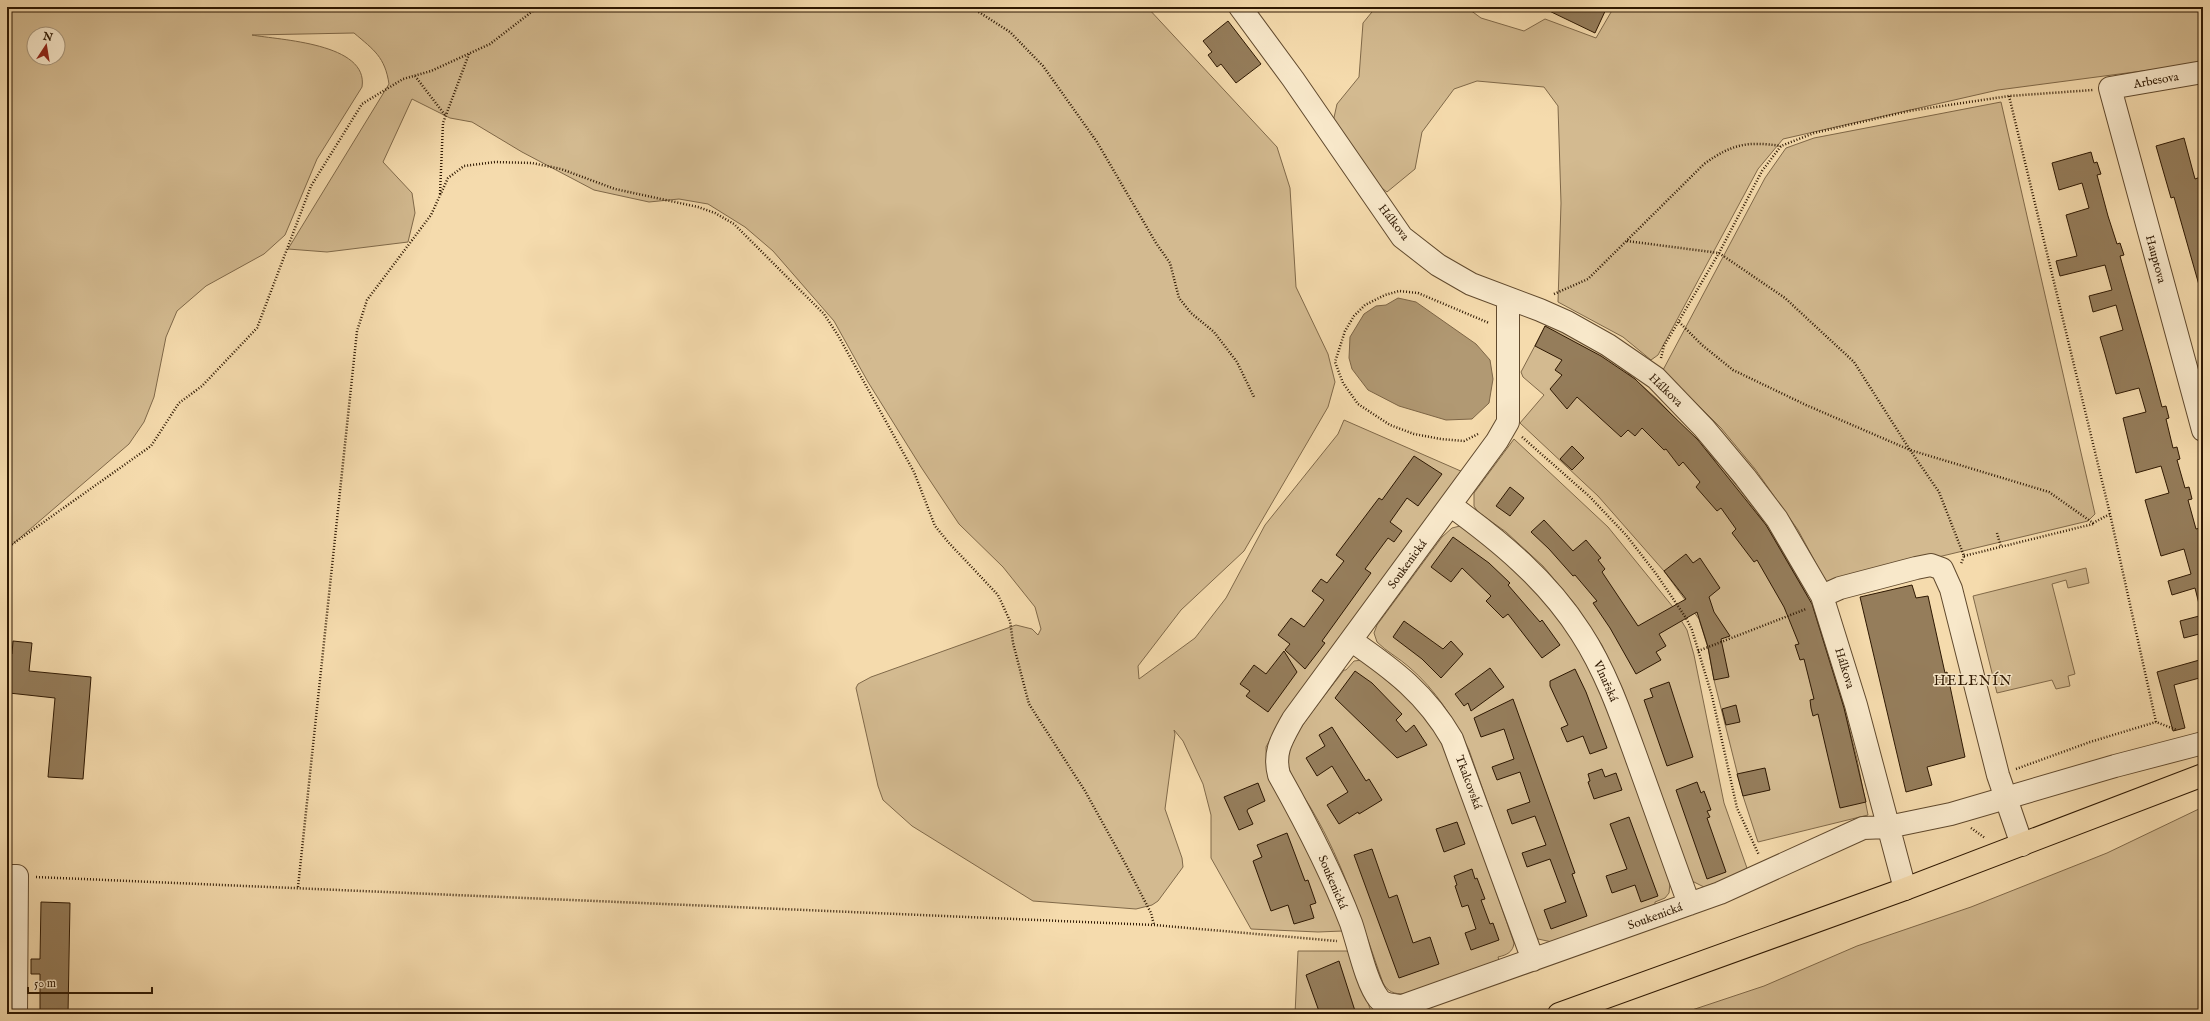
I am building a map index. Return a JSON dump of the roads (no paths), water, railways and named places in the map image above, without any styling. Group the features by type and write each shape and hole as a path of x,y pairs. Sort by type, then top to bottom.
{"main road":[{"path":"1559,1014 1905,889 2203,775"}],"street":[{"name":"Hálkova","path":"1240,7 1293,79 1402,237 1438,265 1470,284 1540,310 1567,322 1608,345 1656,378 1704,428 1745,477 1777,519 1823,600 1856,705 1905,889"},
{"name":"Arbesova","path":"2110,88 2203,72"},
{"name":"Hauptova","path":"2110,88 2203,430"},
{"name":"Soukenická","path":"1508,298 1508,422 1352,641 1293,719 1278,749 1276,763 1279,775 1324,858 1357,942 1373,990 1380,1001 1389,1005 1402,1006 1720,894 1862,828 1888,827 1951,814 2115,766 2203,743"},
{"name":"Vlnařská","path":"1450,505 1495,538 1541,581 1580,631 1593,652 1616,700 1689,904"},
{"path":"1823,600 1840,588 1931,565 1942,569 1951,589 1998,775 2008,798 2013,848"},
{"name":"Tkalcovská","path":"1352,641 1414,688 1441,721 1452,739 1533,960"},
{"path":"12,876 16,1014"}],"district":[{"name":"HELENÍN","path":"1973,680"}]}
